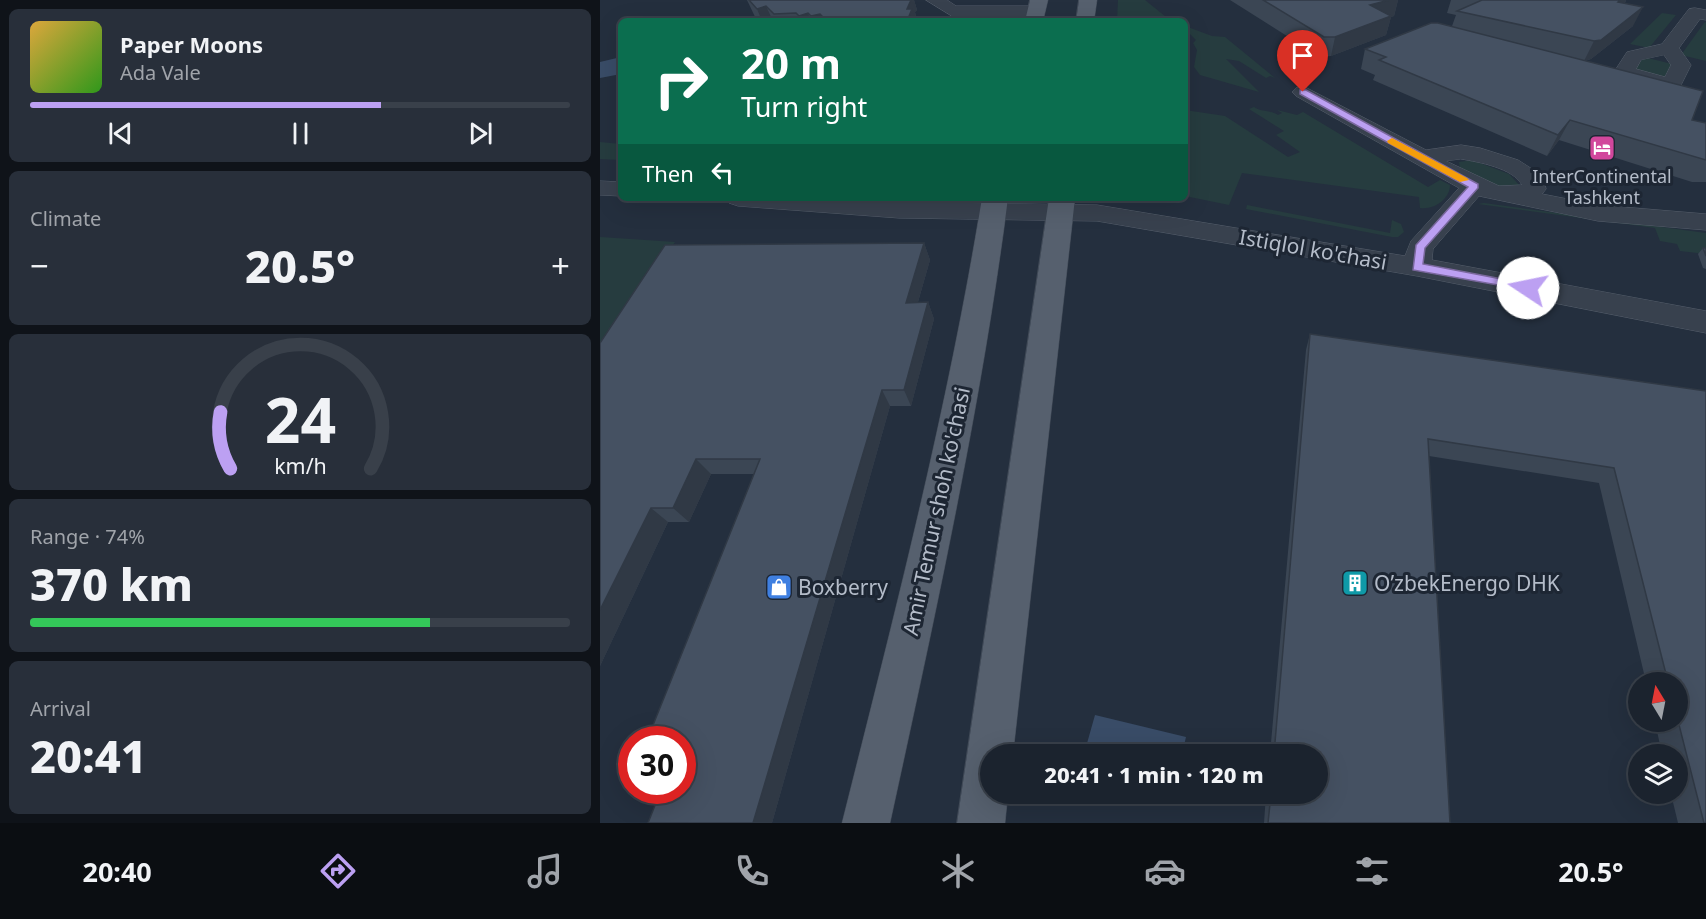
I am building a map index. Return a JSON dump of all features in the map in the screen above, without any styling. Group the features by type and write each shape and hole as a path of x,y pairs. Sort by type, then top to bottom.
{"main road":[{"path":"1085,18 1088,0"},
{"name":"Amir Temur shoh ko'chasi","path":"866,823 909,639 980,302 993,205"},
{"path":"981,823 1061,205"}],"street":[{"path":"934,0 951,16 1037,11"},
{"path":"1669,48 1700,9"},
{"path":"1303,92 1474,186 1543,205 1598,213 1706,222"},
{"path":"1422,158 1461,152 1481,155 1513,167 1529,177 1535,185 1530,192 1511,196"},
{"path":"1417,267 1420,248 1474,186"},
{"path":"600,188 618,189"},
{"name":"Istiqlol ko'chasi","path":"778,201 899,210 993,205 1061,205 1417,267 1706,322"}],"green space":[{"path":"1118,0 1145,0 1167,18 1117,18"},
{"path":"1662,13 1676,15 1649,48 1630,44"},
{"path":"1706,22 1706,61 1681,55 1704,23"},
{"path":"1188,27 1212,36 1225,37 1275,78 1270,76 1266,78 1239,61 1226,59 1259,92 1200,75 1194,67 1197,50 1193,43 1196,40 1188,32"},
{"path":"1644,57 1672,64 1664,78 1634,70"},
{"path":"1254,107 1278,115 1282,113 1277,110 1297,115 1303,112 1428,187 1440,180 1450,185 1447,195 1436,205 1420,208 1419,197 1242,173 1229,205 1188,197 1188,110 1225,116 1288,157 1300,152 1276,135 1284,131 1249,109"},
{"path":"600,142 618,144 618,160 600,159"},
{"path":"1472,160 1509,174 1521,187 1505,191 1460,169 1459,162"},
{"path":"1478,204 1706,233 1706,254 1680,251 1677,244 1660,241 1655,228"},
{"path":"1247,205 1390,233 1392,220 1401,224 1404,232 1398,237 1392,237 1246,209"},
{"path":"600,237 675,242 600,356"}],"water":[{"path":"618,58 618,75 600,78 600,62"},
{"path":"1095,715 1186,737 1184,744 1087,744"}],"building":[{"path":"749,0 911,0 907,9 912,9 908,18 824,18 820,14 811,16 808,13 799,16 796,13 774,14 766,6 757,9"},
{"path":"1263,0 1389,0 1370,5 1391,16 1335,37 1324,37"},
{"path":"1482,0 1620,0 1618,2 1643,7 1601,40 1594,41 1457,11"},
{"path":"1431,23 1703,91 1692,120 1706,123 1706,160 1570,120 1558,135 1379,60 1386,57 1365,49"},
{"path":"924,243 906,303 928,302 904,390 882,390 753,823 648,823 655,804 696,804 696,726 653,726 760,459 696,459 673,508 651,508 600,610 600,343 665,245"},
{"name":"O’zbekEnergo DHK","path":"1310,334 1706,391 1706,823 1704,823 1688,760 1688,744 1684,744 1681,732 1688,732 1688,672 1665,672 1614,468 1428,439 1450,823 1268,823 1270,804 1328,804 1328,744 1275,744"}],"slow traffic":[{"path":"1392,141 1464,180"}],"place":[{"name":"InterContinental Tashkent","path":"1602,148"},
{"name":"O’zbekEnergo DHK","path":"1355,583"},
{"name":"Boxberry","path":"779,587"}],"route":[{"path":"1303,92 1474,186 1444,217 1420,248 1417,267 1528,288"}]}
